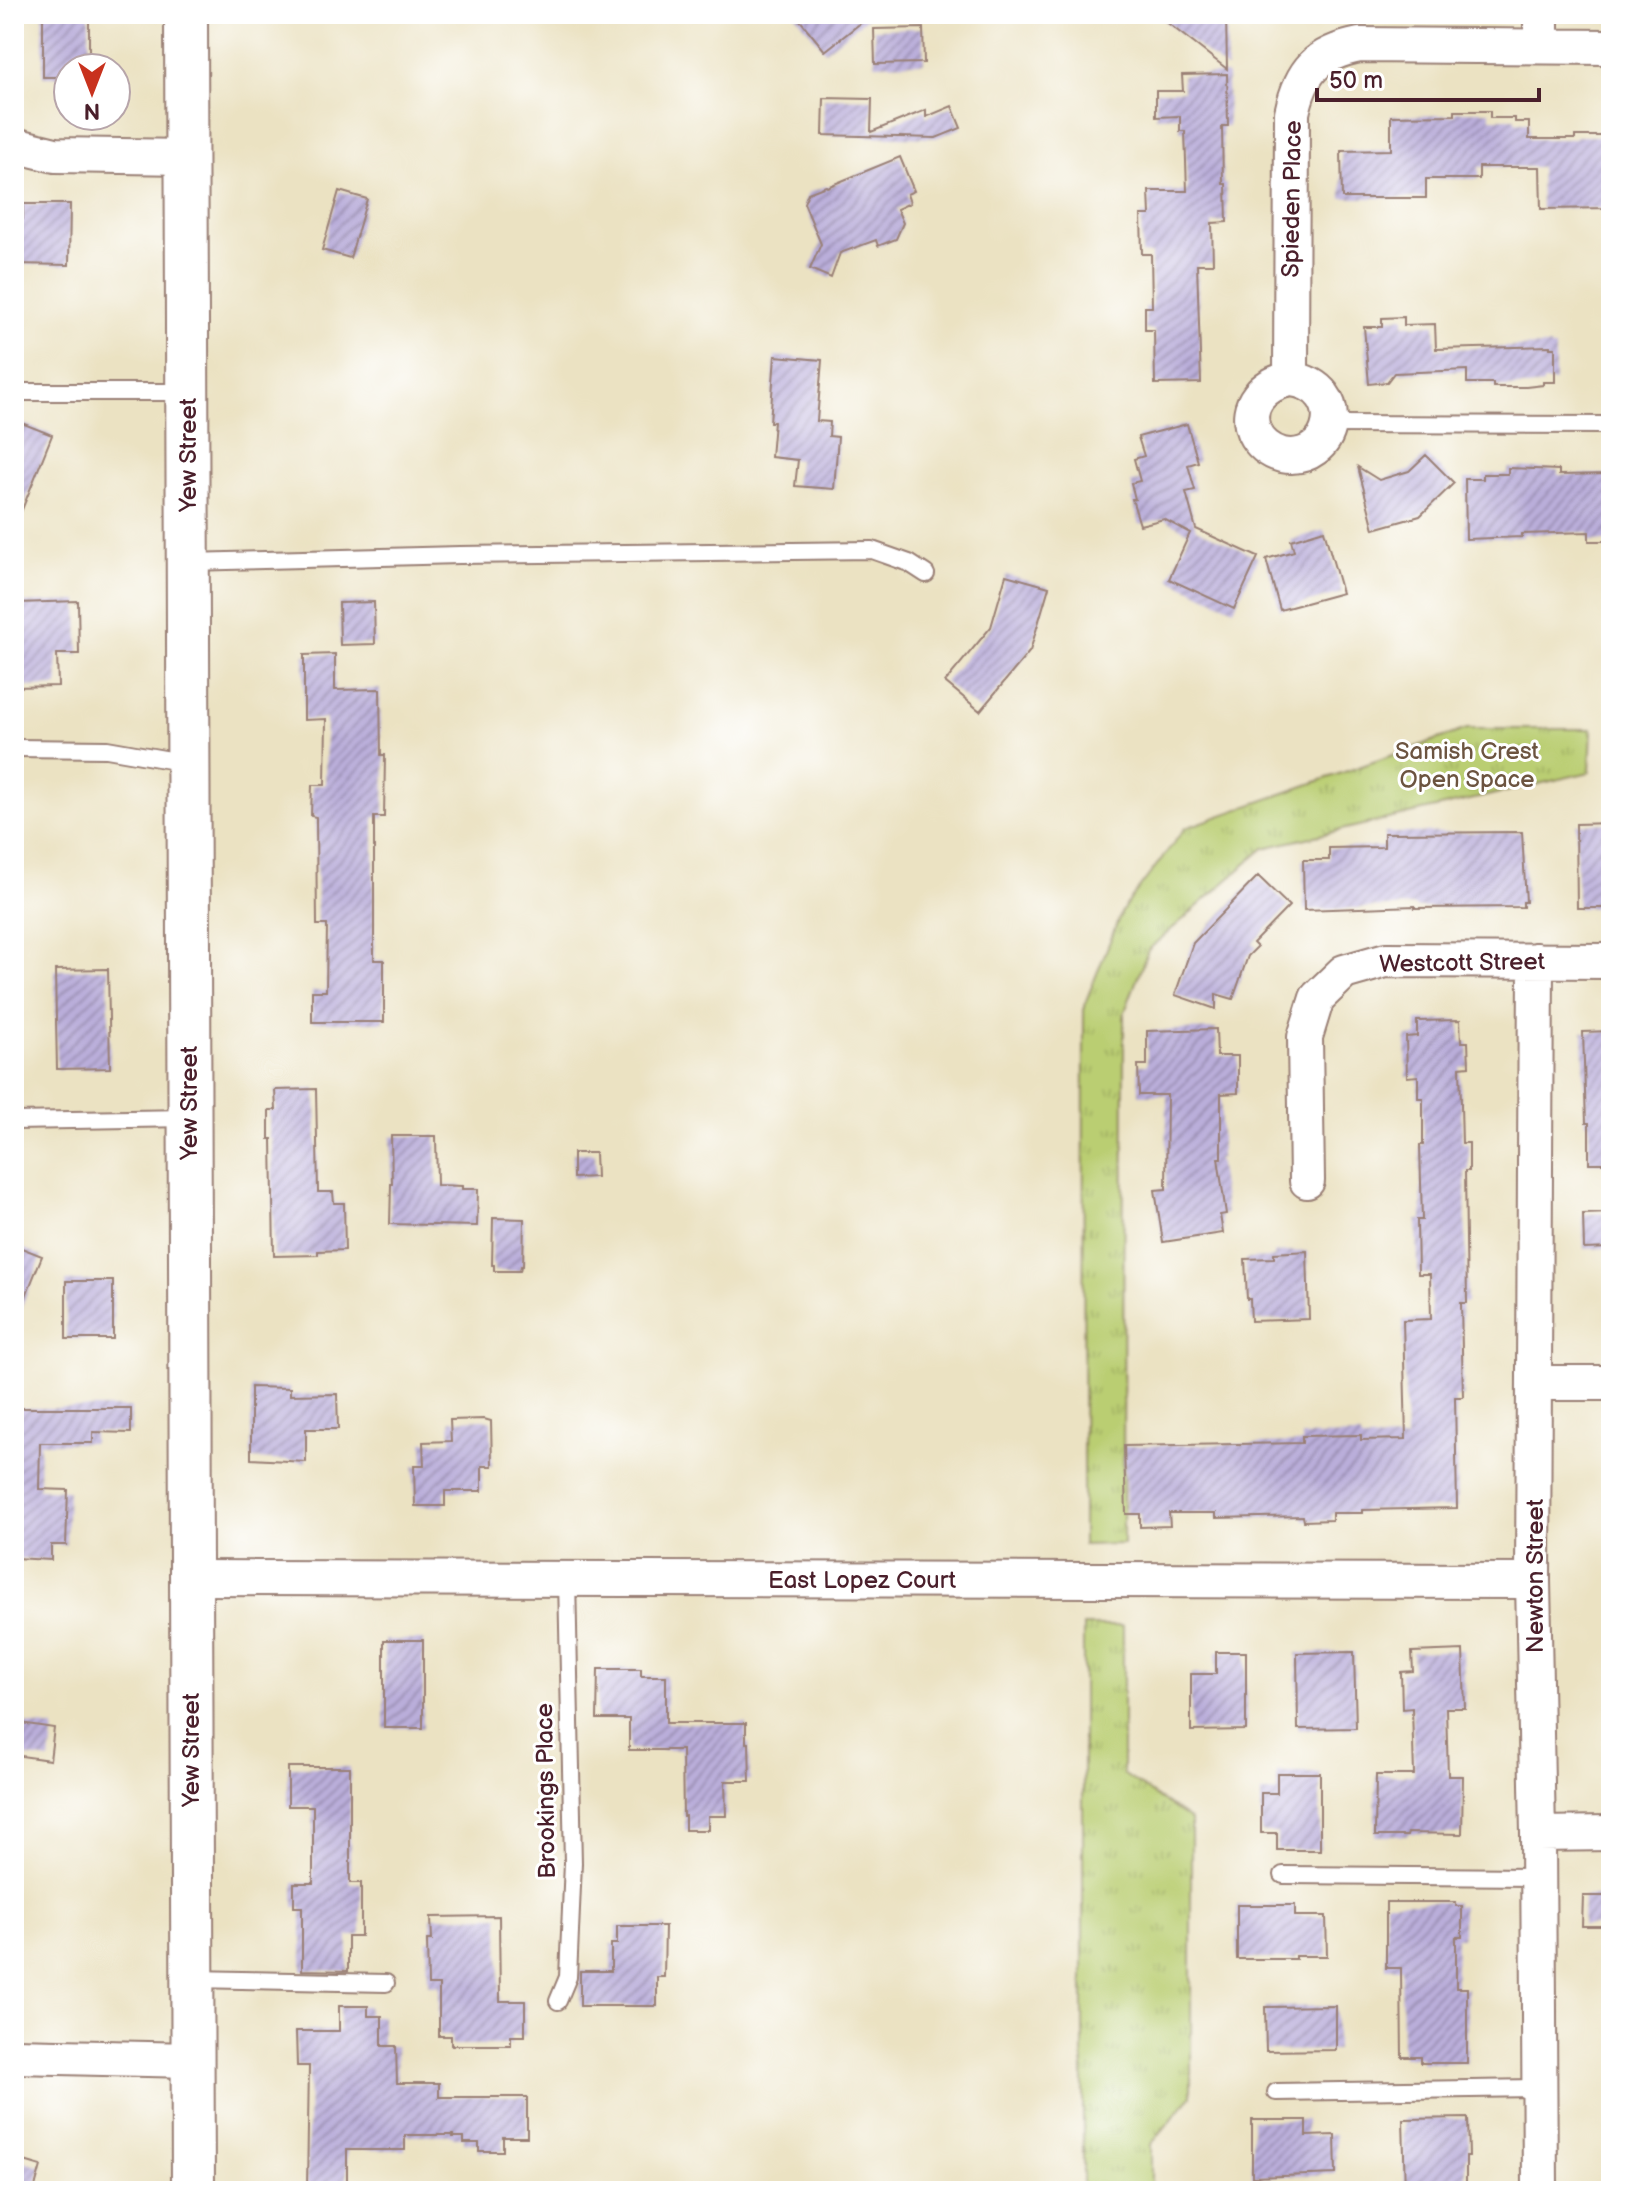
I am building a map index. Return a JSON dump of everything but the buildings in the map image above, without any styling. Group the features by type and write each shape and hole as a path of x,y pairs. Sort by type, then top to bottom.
{"street":[{"name":"Yew Street","path":"186,14 193,2191"},
{"name":"Spieden Place","path":"1291,379 1292,113 1296,93 1306,74 1336,49 1360,45 1541,30 1611,47"},
{"path":"14,145 55,155 187,157"},
{"path":"1291,379 1306,381 1318,390 1327,402 1331,424 1319,445 1306,454 1291,456 1276,454 1263,445 1254,432 1252,418 1254,403 1263,390 1276,381 1291,379"},
{"name":"Westcott Street","path":"1307,1181 1305,1037 1317,998 1344,972 1386,960 1611,961"},
{"name":"Newton Street","path":"1536,960 1533,1581 1540,2191"},
{"path":"1536,1383 1611,1383"},
{"name":"East Lopez Court","path":"191,1578 1533,1581"},
{"path":"1538,1834 1611,1833"},
{"path":"14,2056 192,2060"}],"lane":[{"path":"14,392 187,392"},
{"path":"1331,424 1611,425"},
{"path":"188,562 872,550 909,563 926,574"},
{"path":"14,748 107,749 188,763"},
{"path":"14,1121 189,1118"},
{"name":"Brookings Place","path":"558,2001 568,1977 573,1863 567,1579"},
{"path":"1283,1875 1537,1877"},
{"path":"192,1979 386,1983"},
{"path":"1276,2092 1539,2088"}],"green space":[{"name":"Samish Crest Open Space","path":"1467,729 1592,729 1590,772 1264,848 1148,950 1124,1014 1123,1544 1083,1545 1084,1006 1122,911 1185,828"},
{"path":"1083,1626 1123,1626 1123,1774 1191,1820 1191,2096 1151,2144 1151,2191 1083,2191"}]}
